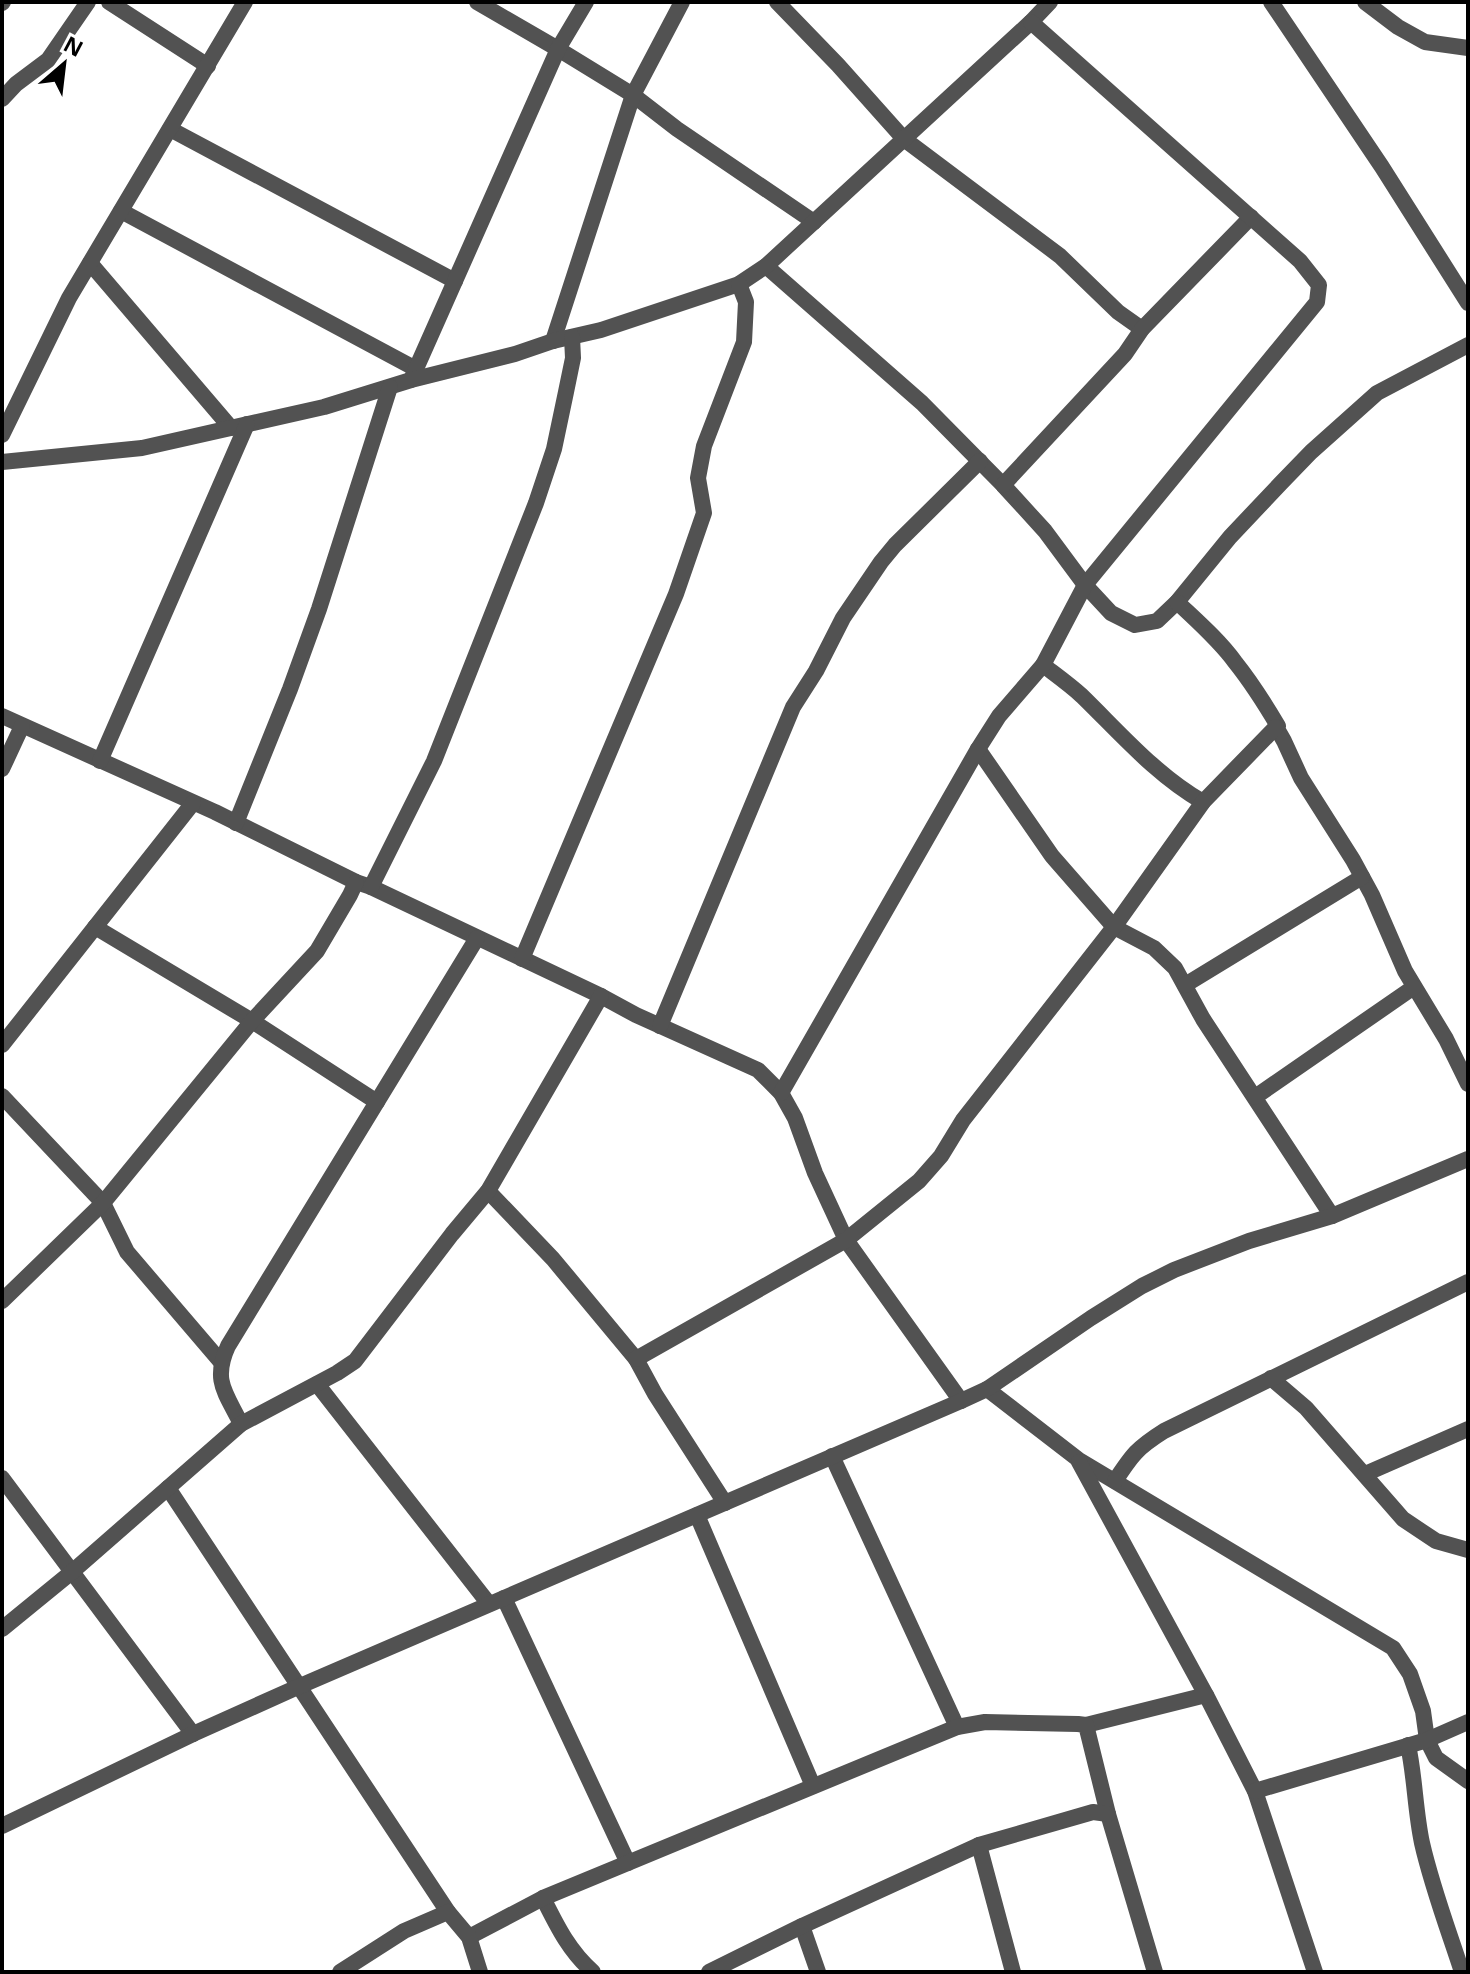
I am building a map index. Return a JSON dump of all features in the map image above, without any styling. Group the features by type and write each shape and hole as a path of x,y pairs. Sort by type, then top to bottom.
{"street":[{"path":"2,99 48,60 88,2"},
{"path":"109,2 208,66"},
{"path":"2,435 69,298 245,2"},
{"path":"477,2 633,95 677,129 814,222"},
{"path":"414,374 558,49 586,2"},
{"path":"553,341 633,95 682,2"},
{"path":"777,2 904,139 1060,256 1118,312 1142,329"},
{"path":"2,462 142,448 324,407 390,387 414,374 515,354 601,330 739,284 766,266 1050,2"},
{"path":"1271,2 1382,167 1468,303"},
{"path":"1365,2 1398,27 1425,42 1468,48"},
{"path":"781,1093 978,749 999,716 1043,665 1085,585 1317,302 1319,285 1300,261 1031,22"},
{"path":"170,129 455,281"},
{"path":"121,211 414,374"},
{"path":"1003,485 1125,354 1142,329 1251,217"},
{"path":"90,263 239,426"},
{"path":"766,266 922,403 1045,531 1085,585 1111,613 1135,625 1157,621 1177,602 1230,537 1311,452 1377,393 1468,345"},
{"path":"522,959 676,594 704,513 698,478 704,446 744,342 746,302 739,284"},
{"path":"2,1301 103,1203 252,1021 317,951 350,895 363,884 434,761 536,503 554,449 573,358 572,337"},
{"path":"236,823 319,609 390,387"},
{"path":"100,761 239,426"},
{"path":"660,1026 793,707 816,671 843,618 888,553 980,461"},
{"path":"1177,602 1234,660 1268,709 1301,778 1372,895 1405,971 1446,1039 1468,1084"},
{"path":"1043,665 1079,693 1132,746 1186,792 1203,802"},
{"path":"2,716 758,1070 781,1093 795,1118 815,1173 846,1240 961,1401"},
{"path":"2,769 22,726"},
{"path":"636,1359 846,1240 919,1181 1114,927 1203,802 1276,727"},
{"path":"978,749 1052,856 1114,927 1154,948 1175,968 1203,1019 1332,1216"},
{"path":"2,1045 193,803"},
{"path":"1185,985 1362,877"},
{"path":"95,927 252,1021 377,1102"},
{"path":"241,1424 220,1381 221,1362 228,1346 477,938"},
{"path":"1255,1097 1414,987"},
{"path":"2,1629 241,1424 355,1361 488,1191 601,996"},
{"path":"2,1096 103,1203 127,1252 221,1362"},
{"path":"2,1826 300,1686 987,1389 1142,1286 1174,1270 1249,1241 1332,1216 1468,1159"},
{"path":"488,1191 553,1259 636,1359 725,1503"},
{"path":"1115,1481 1134,1452 1164,1431 1468,1282"},
{"path":"1271,1378 1306,1408 1403,1519 1436,1541 1468,1550"},
{"path":"317,1384 496,1601 628,1863"},
{"path":"987,1389 1079,1460 1393,1648 1410,1674 1423,1711 1427,1740 1436,1758 1468,1781"},
{"path":"1365,1474 1468,1429"},
{"path":"832,1456 957,1727"},
{"path":"1079,1460 1255,1791 1315,1972"},
{"path":"2,1478 193,1734"},
{"path":"168,1488 448,1912 469,1937 480,1972"},
{"path":"697,1515 813,1786"},
{"path":"469,1937 543,1898 957,1727 985,1722 1086,1725 1206,1695"},
{"path":"1255,1791 1427,1740 1468,1722"},
{"path":"1086,1725 1108,1814 1155,1972"},
{"path":"1408,1745 1422,1841 1462,1972"},
{"path":"709,1972 979,1845 1093,1812 1108,1814"},
{"path":"979,1845 1013,1972"},
{"path":"543,1898 563,1938 593,1972"},
{"path":"340,1972 404,1931 448,1912"},
{"path":"802,1926 818,1972"}]}
